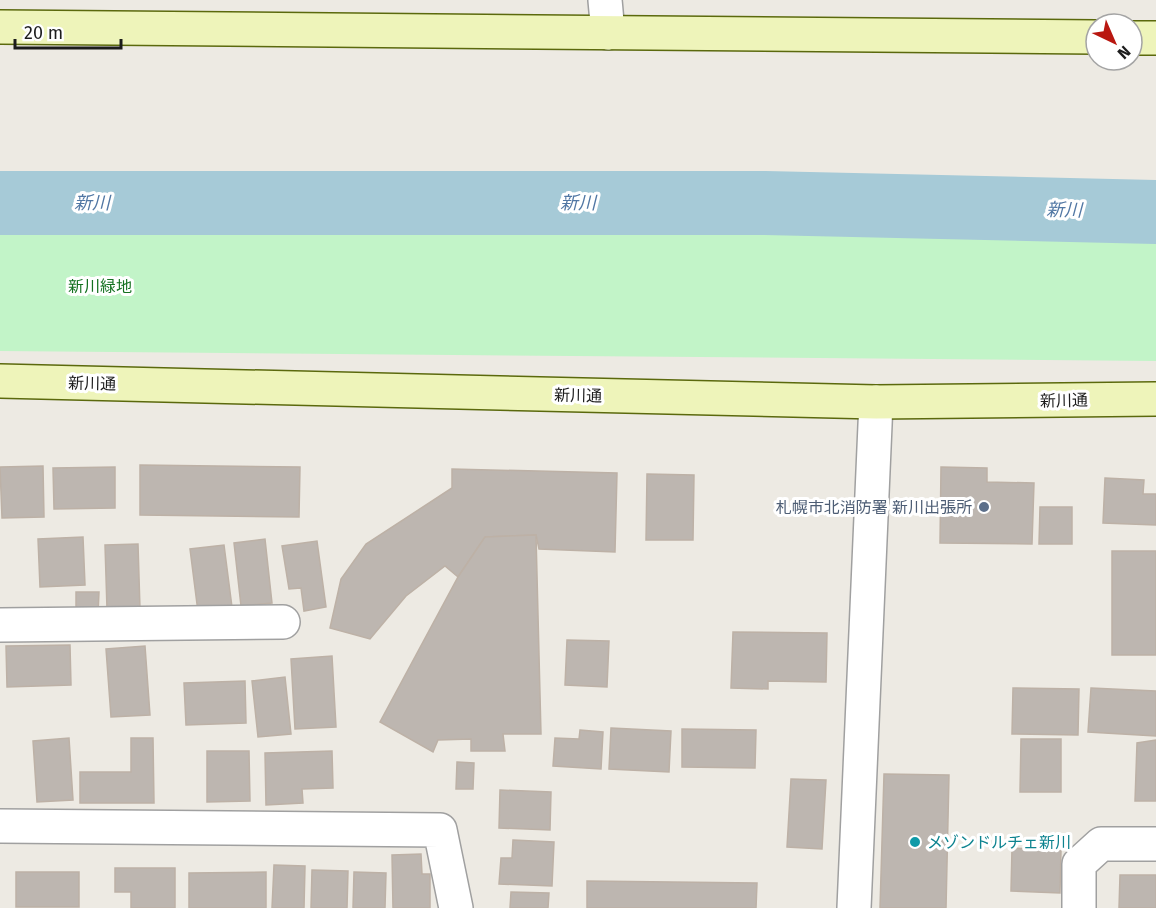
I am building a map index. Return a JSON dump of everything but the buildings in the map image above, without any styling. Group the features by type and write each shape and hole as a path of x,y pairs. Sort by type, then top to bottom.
{"street":[{"path":"605,0 608,33"},
{"path":"0,27 1084,37"},
{"name":"新川通","path":"0,381 876,402 1156,399"},
{"path":"854,908 876,402"},
{"path":"0,625 283,622"},
{"path":"0,826 440,830 456,908"},
{"path":"1079,908 1079,864 1101,844 1156,844"}],"green space":[{"name":"新川緑地","path":"0,218 1156,231 1156,361 0,351"}],"waterway":[{"name":"新川","path":"0,203 765,203 1156,212"}],"place":[{"name":"札幌市北消防署 新川出張所","path":"984,507"},
{"name":"メゾンドルチェ新川","path":"915,842"}]}
